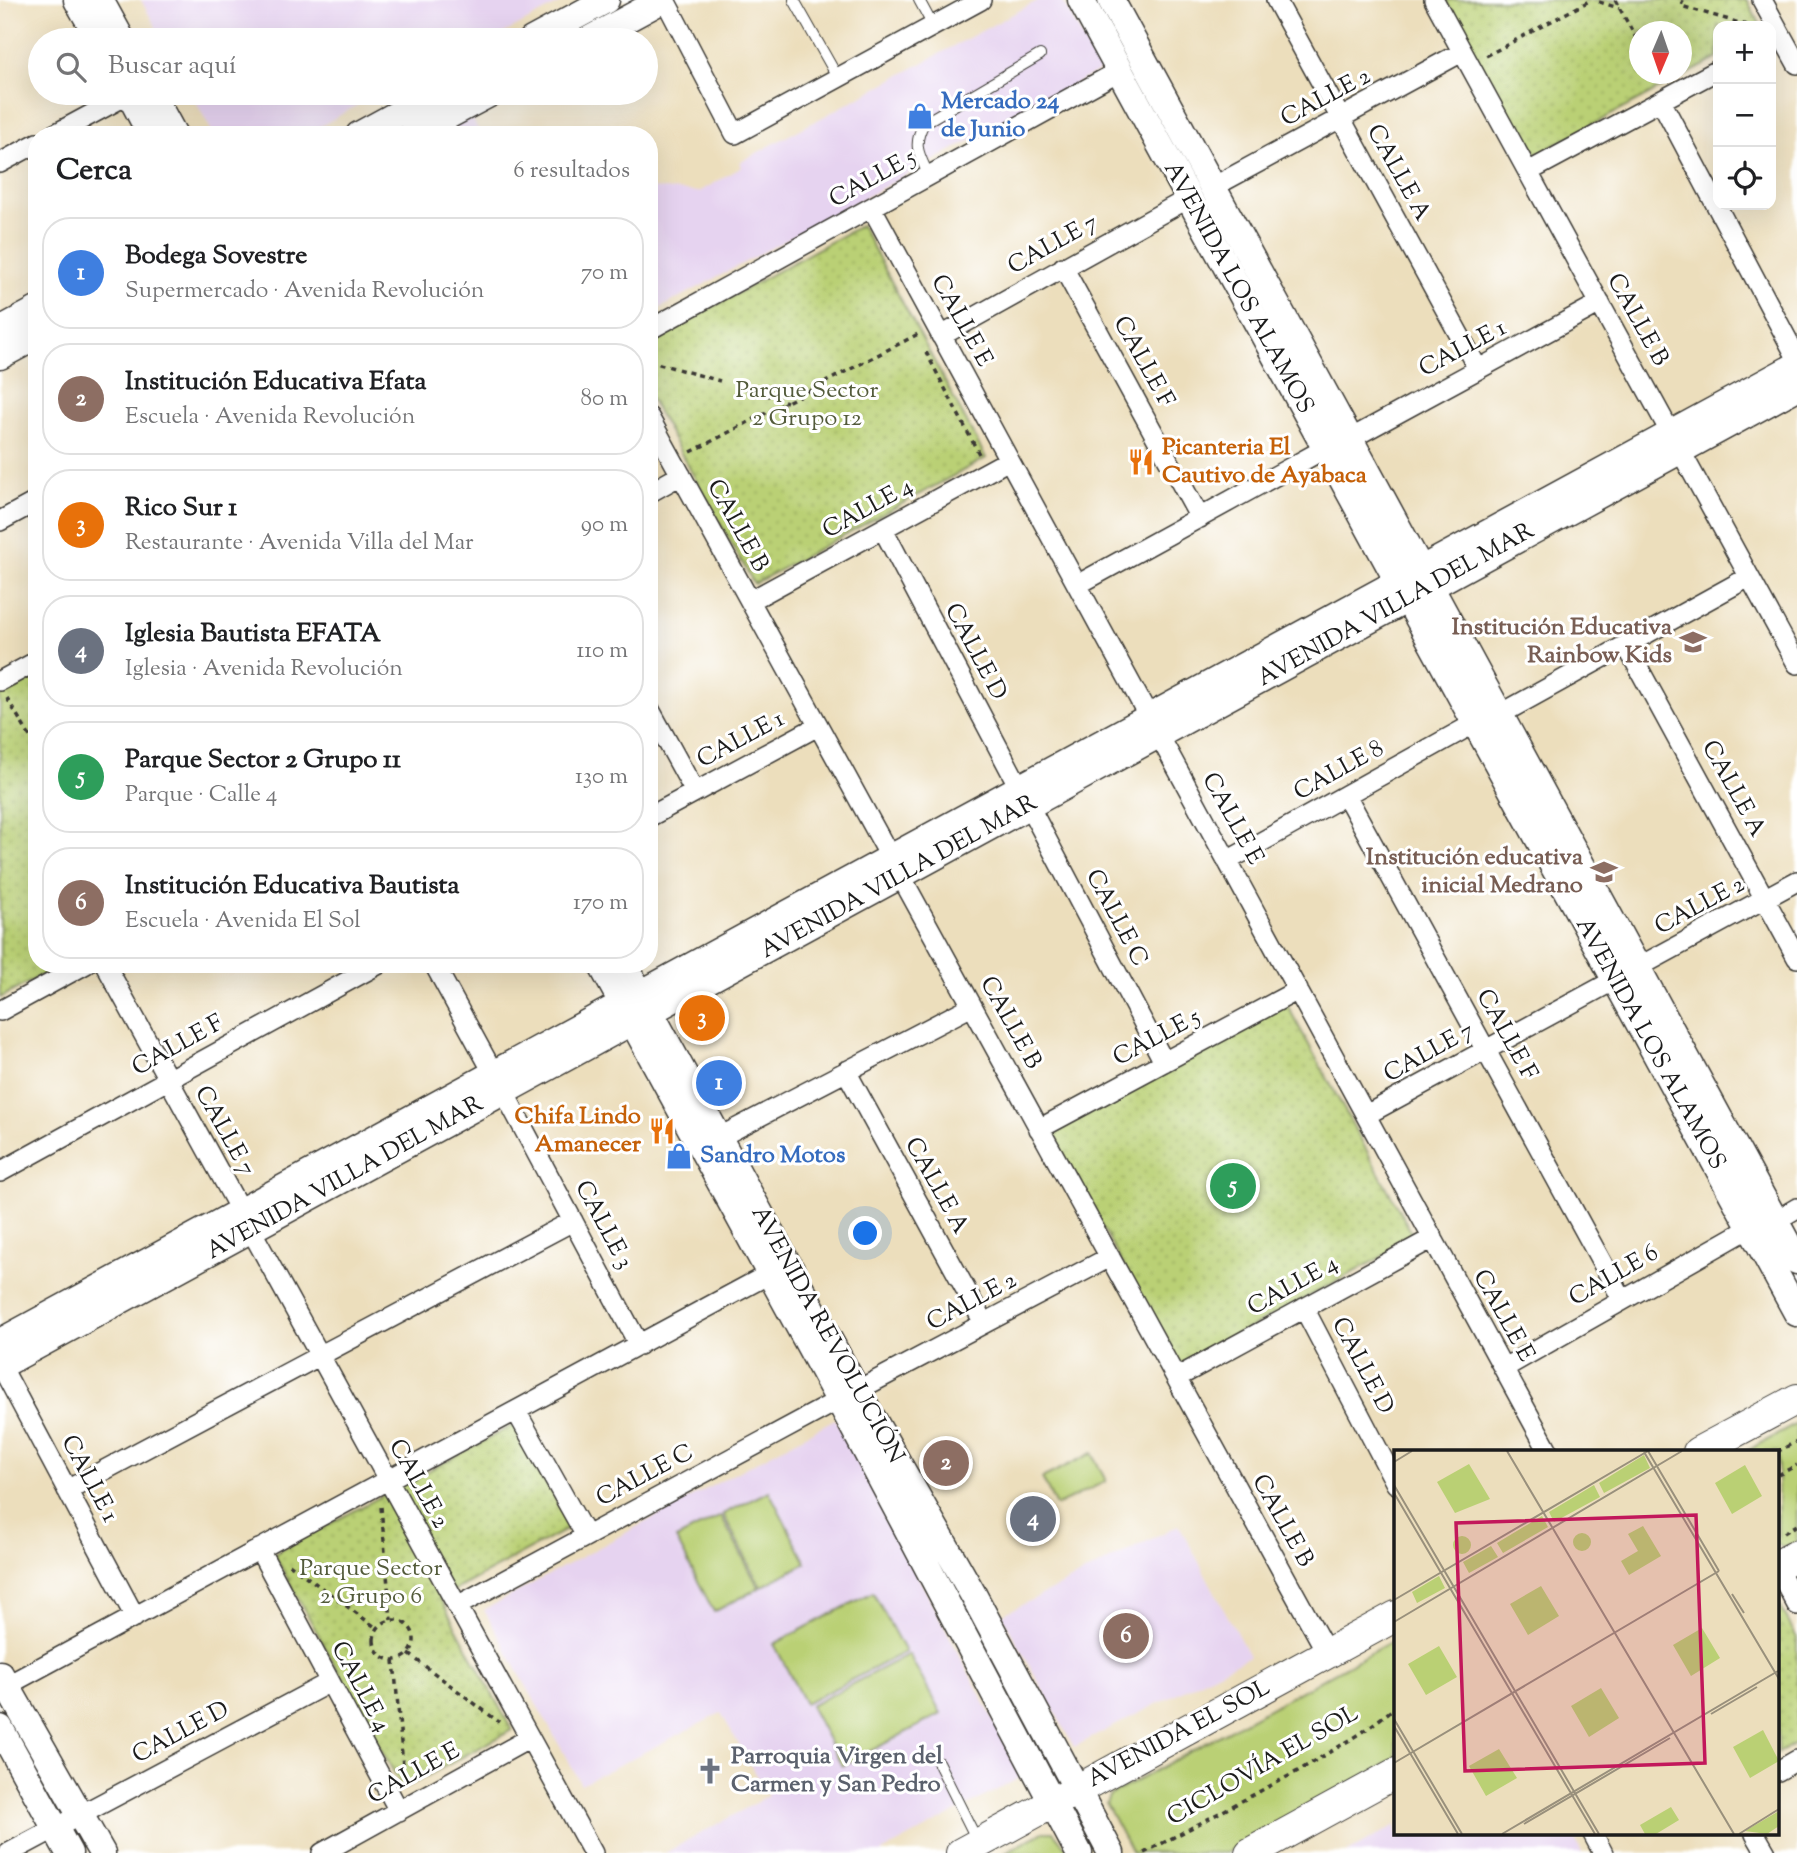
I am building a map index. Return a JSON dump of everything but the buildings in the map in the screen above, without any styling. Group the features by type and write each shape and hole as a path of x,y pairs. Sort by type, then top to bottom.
{"main road":[{"path":"1708,1450 1797,1399"},
{"path":"1780,1563 1789,1545"},
{"name":"AVENIDA EL SOL","path":"970,1848 1394,1617"},
{"path":"1250,1853 1394,1774"}],"street":[{"path":"77,0 93,28"},
{"path":"100,0 115,28"},
{"path":"561,28 613,7 663,0 735,134 981,0"},
{"name":"AVENIDA LOS ALAMOS","path":"1080,0 1189,198 1338,443"},
{"name":"AVENIDA LOS ALAMOS","path":"1111,0 1213,187 1338,443 1487,719 1626,974 1797,1261"},
{"name":"CALLE A","path":"1276,0 1478,369"},
{"name":"CALLE B","path":"1434,0 1797,664"},
{"path":"1762,0 1770,21"},
{"path":"597,28 613,7"},
{"path":"1776,39 1797,64"},
{"name":"CALLE 2","path":"1213,187 1341,118 1466,59"},
{"name":"CALLE 5","path":"658,325 1119,71"},
{"path":"1528,172 1713,73"},
{"path":"1661,101 1797,358"},
{"path":"71,126 112,105"},
{"path":"140,105 148,126"},
{"path":"147,105 166,126"},
{"path":"376,126 414,105"},
{"path":"429,126 468,105"},
{"path":"0,163 28,148"},
{"name":"CALLE 7","path":"938,330 1063,267 1189,198"},
{"name":"CALLE E","path":"872,208 1548,1450"},
{"name":"CALLE F","path":"1063,267 1200,518"},
{"name":"CALLE 1","path":"1338,443 1600,303"},
{"path":"0,330 28,315"},
{"path":"0,356 28,341"},
{"name":"AVENIDA VILLA DEL MAR","path":"1676,442 1797,365"},
{"name":"AVENIDA VILLA DEL MAR","path":"0,1359 245,1221 1676,442 1797,387"},
{"name":"CALLE B","path":"658,433 1327,1653"},
{"path":"1077,585 1338,443"},
{"name":"CALLE 4","path":"750,601 1009,460"},
{"path":"658,485 677,468"},
{"path":"0,521 28,506"},
{"name":"CALLE D","path":"883,529 1024,797"},
{"path":"1487,719 1749,577"},
{"name":"CALLE A","path":"1626,645 1797,958"},
{"path":"3,689 28,668"},
{"name":"CALLE 8","path":"1227,861 1487,719"},
{"path":"658,724 695,792"},
{"name":"CALLE 1","path":"658,812 818,726"},
{"name":"CALLE F","path":"1346,795 1622,1299"},
{"name":"CALLE C","path":"1024,797 1164,1062"},
{"name":"CALLE 2","path":"1626,974 1797,881"},
{"path":"0,1011 70,973"},
{"name":"CALLE 7","path":"110,973 245,1221"},
{"name":"CALLE F","path":"0,1172 363,973"},
{"path":"439,973 499,1083"},
{"name":"AVENIDA REVOLUCIÓN","path":"608,973 636,1008 718,1138 848,1395"},
{"name":"AVENIDA REVOLUCIÓN","path":"627,973 636,1008 769,1274 974,1596 1064,1796 1079,1853"},
{"name":"CALLE 7","path":"1366,1115 1626,974"},
{"name":"CALLE 5","path":"1040,1129 1298,990"},
{"path":"718,1138 972,1006"},
{"name":"CALLE A","path":"846,1071 984,1323"},
{"name":"CALLE 3","path":"499,1083 639,1345"},
{"name":"AVENIDA LOS ALAMOS","path":"1774,1219 1797,1313"},
{"name":"CALLE 6","path":"1504,1368 1622,1299 1774,1219"},
{"name":"CALLE 2","path":"245,1221 593,1853"},
{"path":"67,1490 573,1221"},
{"name":"CALLE 4","path":"1176,1378 1433,1238"},
{"name":"CALLE 2","path":"848,1395 1110,1256"},
{"path":"102,1853 3,1680 135,1616 769,1274"},
{"name":"CALLE D","path":"1304,1308 1394,1480"},
{"name":"CALLE 1","path":"0,1359 135,1616"},
{"name":"CALLE C","path":"457,1606 848,1395"},
{"path":"516,1411 586,1536"},
{"name":"CALLE 4","path":"259,1549 399,1811"},
{"path":"1780,1571 1797,1605"},
{"name":"CALLE D","path":"55,1827 330,1682"},
{"path":"0,1728 69,1853"},
{"name":"CALLE E","path":"322,1853 530,1738"},
{"path":"1780,1770 1797,1760"},
{"name":"AVENIDA REVOLUCIÓN","path":"1064,1796 1111,1853"},
{"path":"9,1853 55,1827"},
{"path":"1756,1836 1766,1853"}],"lane":[{"path":"794,0 838,78"},
{"path":"919,0 933,26"},
{"path":"929,176 917,146 918,135 924,123 1040,55"},
{"path":"938,1762 970,1848"}],"path":[{"path":"1466,59 1591,0"},
{"path":"1615,0 1629,26"},
{"path":"1683,0 1681,6 1733,21"},
{"path":"1599,2 1619,8"},
{"path":"677,468 787,402 938,330"},
{"path":"923,346 981,456"},
{"path":"658,364 720,381"},
{"path":"746,388 787,402"},
{"path":"3,689 28,733"},
{"path":"1780,1450 1797,1441"},
{"path":"1780,1474 1797,1465"},
{"path":"387,1509 380,1497 391,1620"},
{"path":"1789,1545 1797,1525"},
{"path":"259,1549 276,1555 377,1629"},
{"path":"391,1620 405,1624 413,1634 414,1641 409,1654 394,1660 385,1658 376,1650 374,1637 377,1629 391,1620"},
{"path":"409,1654 507,1728 500,1716"},
{"path":"394,1660 404,1784 397,1772"},
{"name":"CICLOVÍA EL SOL","path":"1144,1853 1298,1771 1360,1734 1394,1708"}],"shaded area":[{"path":"141,0 566,0 514,28 156,28"},
{"name":"Mercado 24 de Junio","path":"1039,0 1062,0 1101,70 658,309 658,189 699,192 742,167 740,162"},
{"path":"198,105 358,105 321,126 209,126"},
{"path":"471,116 476,126 453,126"},
{"path":"835,1419 1023,1776 880,1853 665,1853 768,1796 721,1713 581,1784 484,1610"},
{"path":"1179,1525 1249,1656 1074,1747 1002,1615"},
{"path":"1394,1826 1394,1836 1573,1836 1582,1853 1346,1853"}],"green space":[{"path":"1445,0 1747,0 1758,21 1713,21 1713,61 1692,72 1692,21 1629,21 1629,84 1669,84 1532,157"},
{"name":"Parque Sector 2 Grupo 12","path":"861,225 986,458 754,584 658,412 658,337"},
{"path":"28,681 28,973 46,973 0,998 0,696"},
{"path":"1286,1003 1415,1239 1179,1366 1050,1133"},
{"name":"Parque Sector 2 Grupo 6","path":"515,1424 571,1527 440,1598 512,1730 403,1789 274,1554"},
{"path":"1797,1424 1797,1543 1783,1547 1780,1545 1780,1450 1749,1450"},
{"path":"1092,1453 1106,1481 1056,1506 1042,1478"},
{"path":"769,1491 806,1563 761,1587 723,1514"},
{"path":"721,1516 759,1588 714,1612 676,1539"},
{"path":"873,1592 905,1652 805,1704 774,1644"},
{"path":"1780,1606 1797,1638 1797,1743 1780,1752"},
{"path":"1394,1640 1394,1760 1226,1853 1132,1853 1106,1804 1109,1796"},
{"path":"909,1654 941,1714 842,1766 810,1706"},
{"path":"1043,1832 1053,1832 1071,1853 1005,1853"}],"place":[{"name":"Mercado 24 de Junio","path":"920,116"},
{"name":"Picanteria El Cautivo de Ayabaca","path":"1141,462"},
{"name":"Institución Educativa Rainbow Kids","path":"1693,642"},
{"name":"Institución educativa inicial Medrano","path":"1604,872"},
{"name":"Rico Sur 1","path":"702,1018"},
{"name":"Bodega Sovestre","path":"719,1083"},
{"name":"Chifa Lindo Amanecer","path":"662,1131"},
{"name":"Sandro Motos","path":"679,1156"},
{"name":"Parque Sector 2 Grupo 11","path":"1233,1186"},
{"name":"Institución Educativa Efata","path":"946,1463"},
{"name":"Iglesia Bautista EFATA","path":"1033,1519"},
{"name":"Institución Educativa Bautista","path":"1126,1636"},
{"name":"Parroquia Virgen del Carmen y San Pedro","path":"710,1771"}]}
